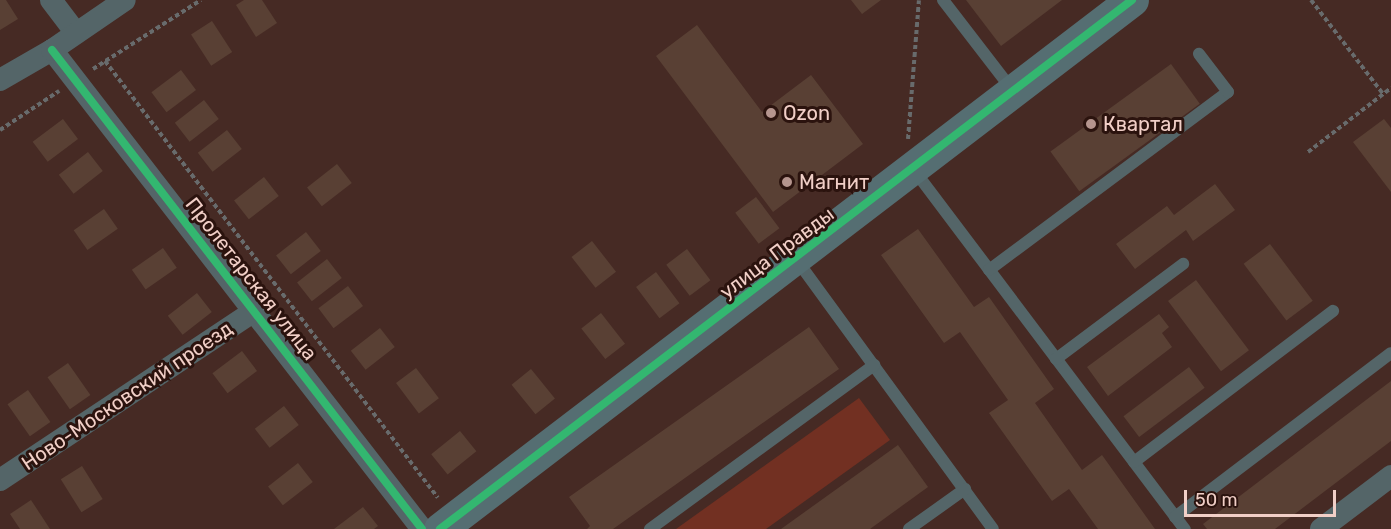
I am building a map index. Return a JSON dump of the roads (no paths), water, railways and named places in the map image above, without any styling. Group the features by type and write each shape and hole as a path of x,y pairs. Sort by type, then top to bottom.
{"street":[{"path":"51,0 76,33"},
{"path":"0,80 52,50 125,0"},
{"name":"улица Правды","path":"439,513 796,259 910,159 1013,92 1132,0"},
{"name":"Пролетарская улица","path":"52,50 422,529"},
{"name":"Ново-Московский проезд","path":"0,480 254,311"},
{"path":"1321,529 1391,476"}],"lane":[{"path":"943,0 1013,92"},
{"path":"989,270 1228,92 1199,54"},
{"path":"910,159 989,270 1185,529"},
{"path":"796,259 993,529"},
{"path":"1056,359 1183,264"},
{"path":"1134,462 1333,311"},
{"path":"1175,518 1391,353"},
{"path":"650,529 874,365"},
{"path":"909,529 964,489"}],"place":[{"name":"Ozon","path":"771,113"},
{"name":"Квартал","path":"1091,124"},
{"name":"Магнит","path":"787,182"}]}
